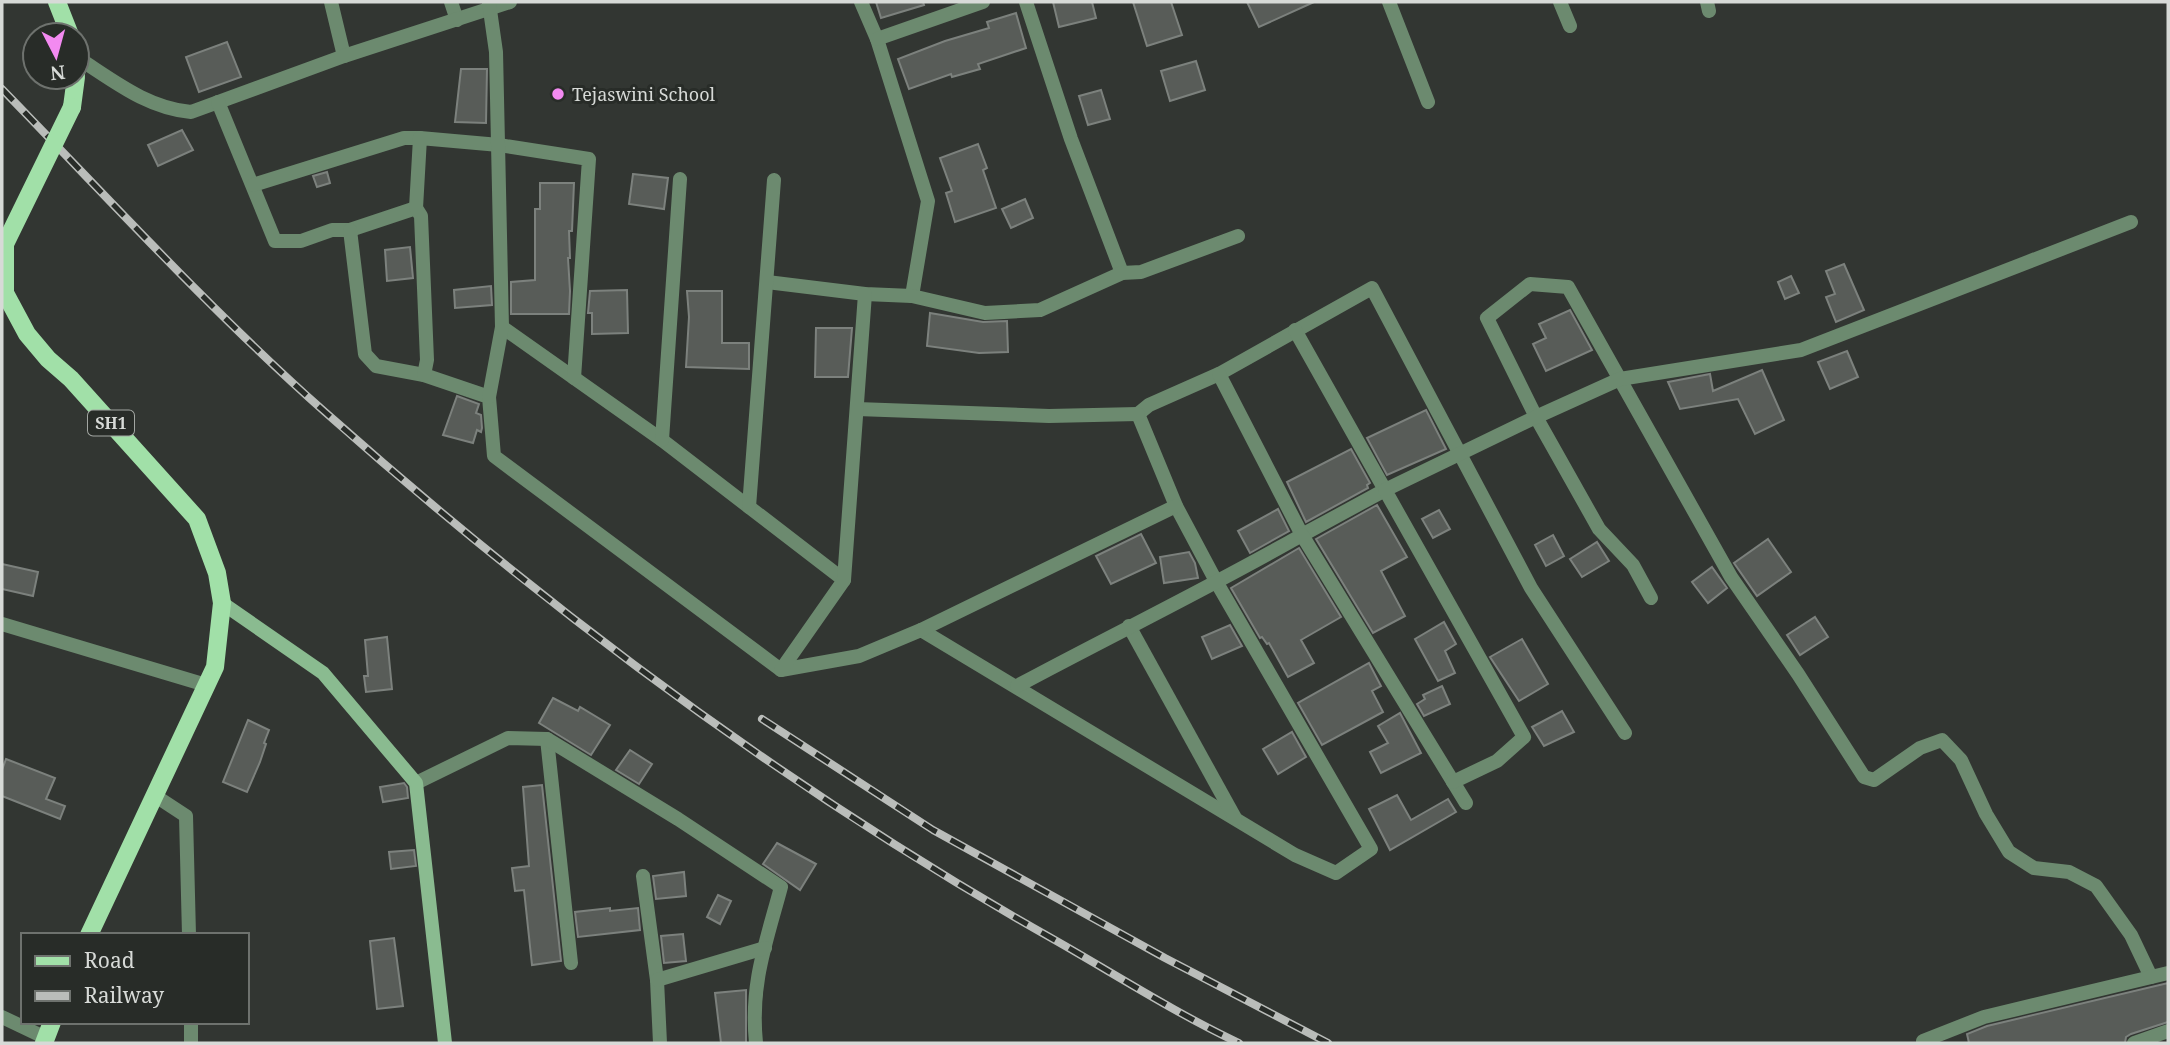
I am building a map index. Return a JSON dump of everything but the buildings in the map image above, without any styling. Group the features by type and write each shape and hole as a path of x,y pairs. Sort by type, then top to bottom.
{"main road":[{"path":"57,2 64,21"},
{"name":"SH1","path":"74,91 72,107 3,243 5,293 27,334 48,359 71,379 197,519 217,573 222,603 215,667 90,933"}],"street":[{"path":"331,2 344,57"},
{"path":"451,2 457,20"},
{"path":"91,68 143,99 175,110 191,112 457,20 489,6 510,2"},
{"path":"861,2 877,39 928,201 912,296"},
{"path":"877,39 984,2"},
{"path":"1026,2 1071,139 1122,273"},
{"path":"1389,2 1428,102"},
{"path":"1560,2 1570,26"},
{"path":"489,6 496,52 502,327 489,397 494,456 781,670 859,656 921,630 1175,506"},
{"path":"218,102 275,241 301,241 332,230 350,230 416,208"},
{"path":"253,185 404,138 499,145 589,159 574,378"},
{"path":"420,138 416,208 421,216 427,360 424,375"},
{"path":"662,440 680,179"},
{"path":"749,507 775,180"},
{"path":"1017,686 1217,583 1385,490 1620,379 1801,349 2131,222"},
{"path":"350,230 365,354 376,366 424,375 489,397"},
{"path":"767,282 864,294 912,296 985,313 1040,310 1122,273 1141,272 1238,236"},
{"path":"1651,598 1633,565 1599,529 1536,417 1487,318 1530,284 1568,287 1731,577 1864,777 1874,780 1920,748 1942,740 1961,761 1986,814 2008,852 2034,869 2069,872 2096,886 2131,935 2151,976"},
{"path":"857,409 1049,416 1138,414 1149,405 1219,374 1372,288 1531,588 1625,733"},
{"path":"781,670 844,580 864,294"},
{"path":"502,327 662,440 844,580"},
{"path":"1295,330 1524,737 1497,761 1453,782"},
{"path":"1219,374 1302,535 1466,803"},
{"path":"921,630 1295,855 1336,873 1371,849 1175,506 1138,414"},
{"path":"222,603 323,673 416,783 445,1043"},
{"path":"2,624 206,685"},
{"path":"1129,626 1235,818"},
{"path":"416,783 508,738 547,738 781,887 757,976 754,996 756,1043"},
{"path":"547,738 571,963"},
{"path":"154,795 186,816 189,933"},
{"path":"643,876 657,980 660,1043"},
{"path":"657,980 765,948"},
{"path":"1923,1041 1984,1017 2168,973"},
{"path":"2,1017 47,1035"},
{"path":"191,1024 191,1043"},
{"path":"2134,1043 2168,1031"}],"railway":[{"path":"2,89 160,253 283,374 410,486 585,627 675,695 861,823 1145,993 1239,1043"},
{"path":"762,719 933,830 1165,958 1328,1043"}],"place":[{"name":"Tejaswini School","path":"558,94"}]}
